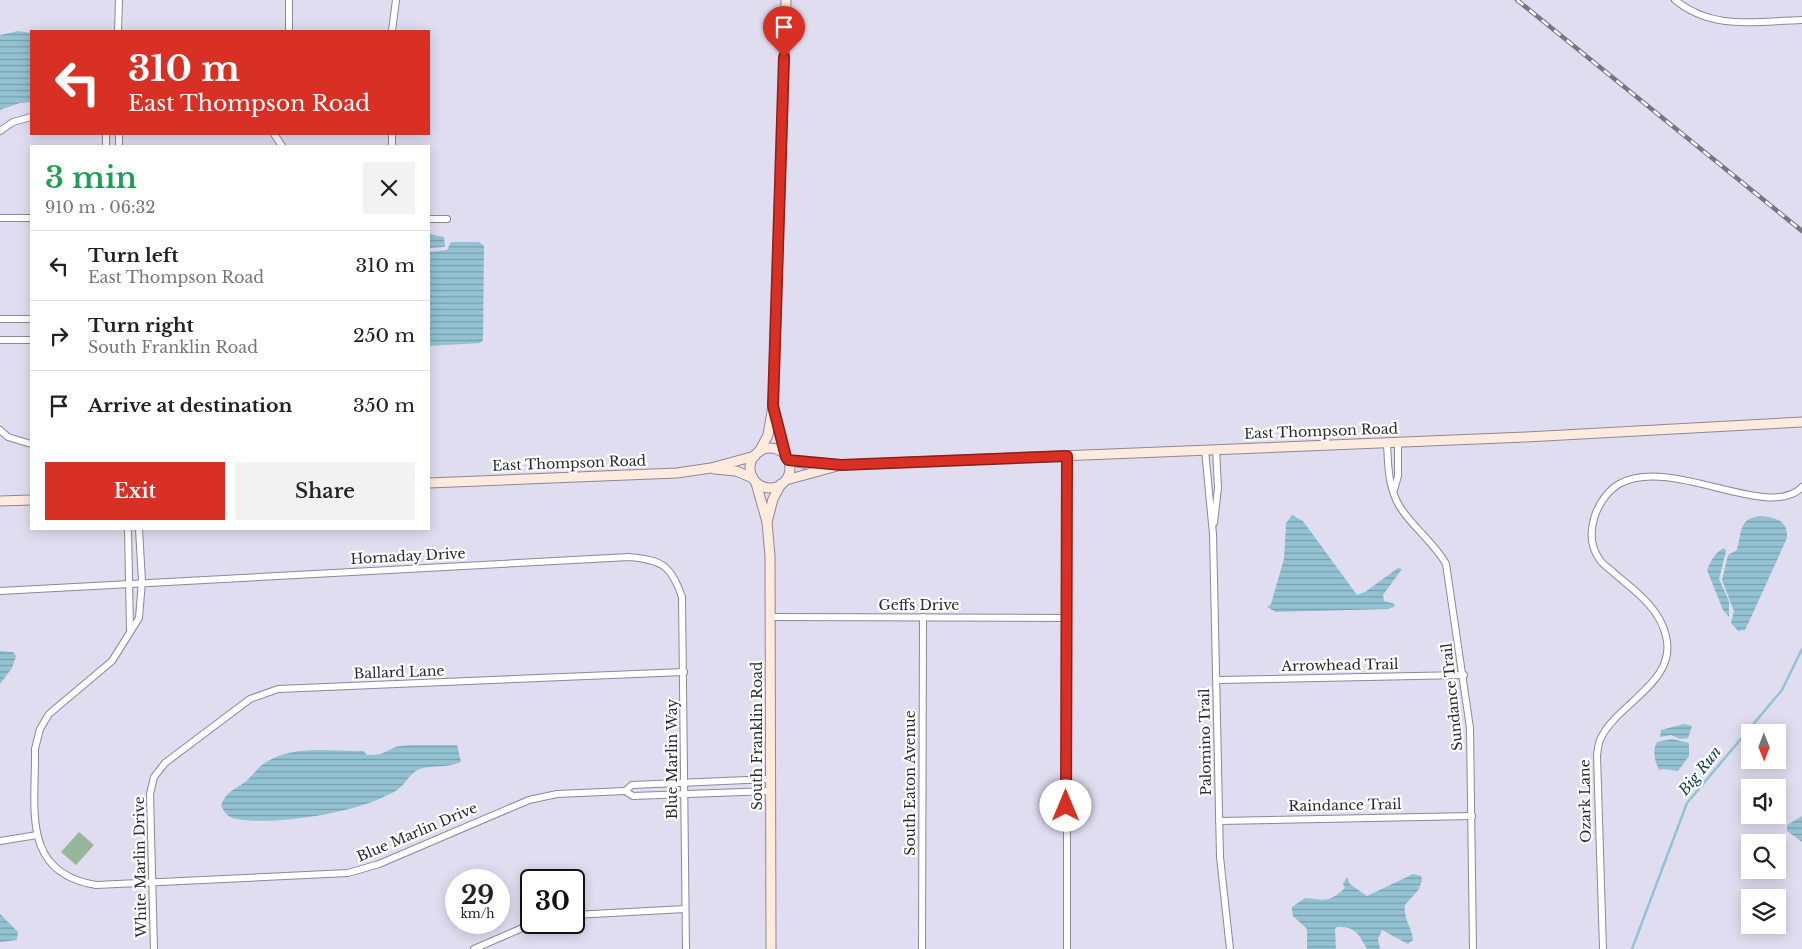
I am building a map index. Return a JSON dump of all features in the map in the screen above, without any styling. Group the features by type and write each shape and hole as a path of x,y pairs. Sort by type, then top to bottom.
{"main road":[{"path":"773,406 789,472 783,482 770,488 754,480 750,466 768,435 773,406 786,0"},
{"name":"East Thompson Road","path":"787,459 841,465 1388,443 1802,422"},
{"path":"757,454 774,449 787,459"},
{"name":"East Thompson Road","path":"430,483 677,472 711,468 757,454"},
{"name":"East Thompson Road","path":"783,482 841,465"},
{"name":"East Thompson Road","path":"711,468 736,471 754,480"},
{"name":"South Franklin Road","path":"754,480 767,522 770,556 771,949"},
{"name":"South Franklin Road","path":"767,522 774,499 783,482"},
{"path":"0,501 30,500"}],"street":[{"path":"118,30 119,0"},
{"path":"289,0 289,30"},
{"path":"392,30 396,0"},
{"path":"1674,0 1686,10 1712,20 1726,22 1802,20"},
{"path":"2,129 13,122 30,117"},
{"path":"0,218 30,218"},
{"path":"430,219 447,219"},
{"path":"0,319 30,319"},
{"path":"0,340 30,340"},
{"path":"0,430 20,442 30,444"},
{"path":"1394,490 1398,476 1398,442"},
{"name":"Sundance Trail","path":"1388,443 1389,476 1399,506 1438,550 1446,564 1464,675 1470,728 1473,949"},
{"name":"Palomino Trail","path":"1213,534 1218,488 1216,449"},
{"name":"Palomino Trail","path":"1205,450 1213,534 1221,875 1230,949"},
{"path":"1067,456 1067,949"},
{"name":"Ozark Lane","path":"1603,949 1597,755 1600,740 1607,729 1656,678 1667,653 1666,638 1656,611 1600,560 1594,546 1595,515 1601,500 1613,488 1626,480 1639,477 1662,476 1685,479 1763,498 1783,497 1802,487"},
{"path":"128,530 131,582 130,629"},
{"path":"0,841 37,836 35,749 40,729 57,706 112,661 130,629 139,618 142,581 139,530"},
{"name":"Hornaday Drive","path":"0,591 142,581 629,558 659,562 671,571"},
{"name":"Blue Marlin Way","path":"671,571 682,597 686,949"},
{"name":"Geffs Drive","path":"771,617 1066,618"},
{"name":"South Eaton Avenue","path":"922,617 922,949"},
{"name":"Ballard Lane","path":"151,785 157,772 166,763 250,699 269,691 684,672"},
{"name":"Arrowhead Trail","path":"1216,680 1464,675"},
{"name":"Blue Marlin Drive","path":"37,836 42,852 51,865 72,879 96,885 348,873 379,864 529,800 557,794 625,791 632,786 770,779"},
{"name":"White Marlin Drive","path":"151,785 154,949"},
{"name":"Blue Marlin Drive","path":"625,791 633,796 770,791"},
{"name":"Raindance Trail","path":"1219,821 1472,816"},
{"path":"585,915 685,910"},
{"path":"474,949 520,929"}],"green space":[{"path":"79,832 94,845 76,865 61,852"}],"water":[{"path":"18,31 30,33 30,102 20,103 0,110 0,35"},
{"path":"430,234 444,237 445,247 430,248"},
{"path":"451,242 479,242 484,246 483,340 480,343 430,346 430,252 447,250"},
{"path":"1292,515 1303,521 1357,595 1365,592 1398,568 1402,569 1383,595 1384,601 1395,604 1394,607 1388,609 1276,612 1267,607 1271,604 1284,559 1286,523"},
{"path":"1762,516 1780,521 1786,528 1787,538 1745,630 1738,631 1731,623 1734,611 1722,580 1728,555 1737,550 1745,522"},
{"path":"1724,548 1726,551 1719,579 1729,601 1729,617 1723,610 1707,570 1715,555"},
{"path":"0,651 13,652 16,656 12,668 0,684"},
{"path":"1684,724 1692,726 1688,738 1680,739 1671,735 1660,737 1661,730"},
{"path":"1672,739 1689,743 1689,756 1678,771 1659,770 1655,756 1657,742"},
{"path":"457,745 461,762 418,770 394,792 353,808 302,818 251,821 232,818 225,813 221,805 229,793 251,777 264,763 290,753 327,750 363,751 367,755 376,755 401,746"},
{"path":"1802,816 1802,842 1787,831 1787,825"},
{"path":"1413,874 1421,876 1422,880 1419,889 1405,905 1405,915 1413,940 1408,944 1382,930 1378,939 1380,949 1367,949 1356,932 1348,928 1337,927 1335,929 1336,949 1307,949 1307,929 1293,916 1292,907 1305,898 1322,900 1335,896 1345,888 1343,884 1347,877 1350,884 1367,896"},
{"path":"0,914 18,932 17,940 0,942"}],"waterway":[{"name":"Big Run","path":"1632,949 1687,803 1782,690 1802,649"}],"railway":[{"path":"1517,0 1802,231"}],"route":[{"path":"784,57 773,406 786,457 788,460 799,462 841,465 1067,456 1066,806"}]}
